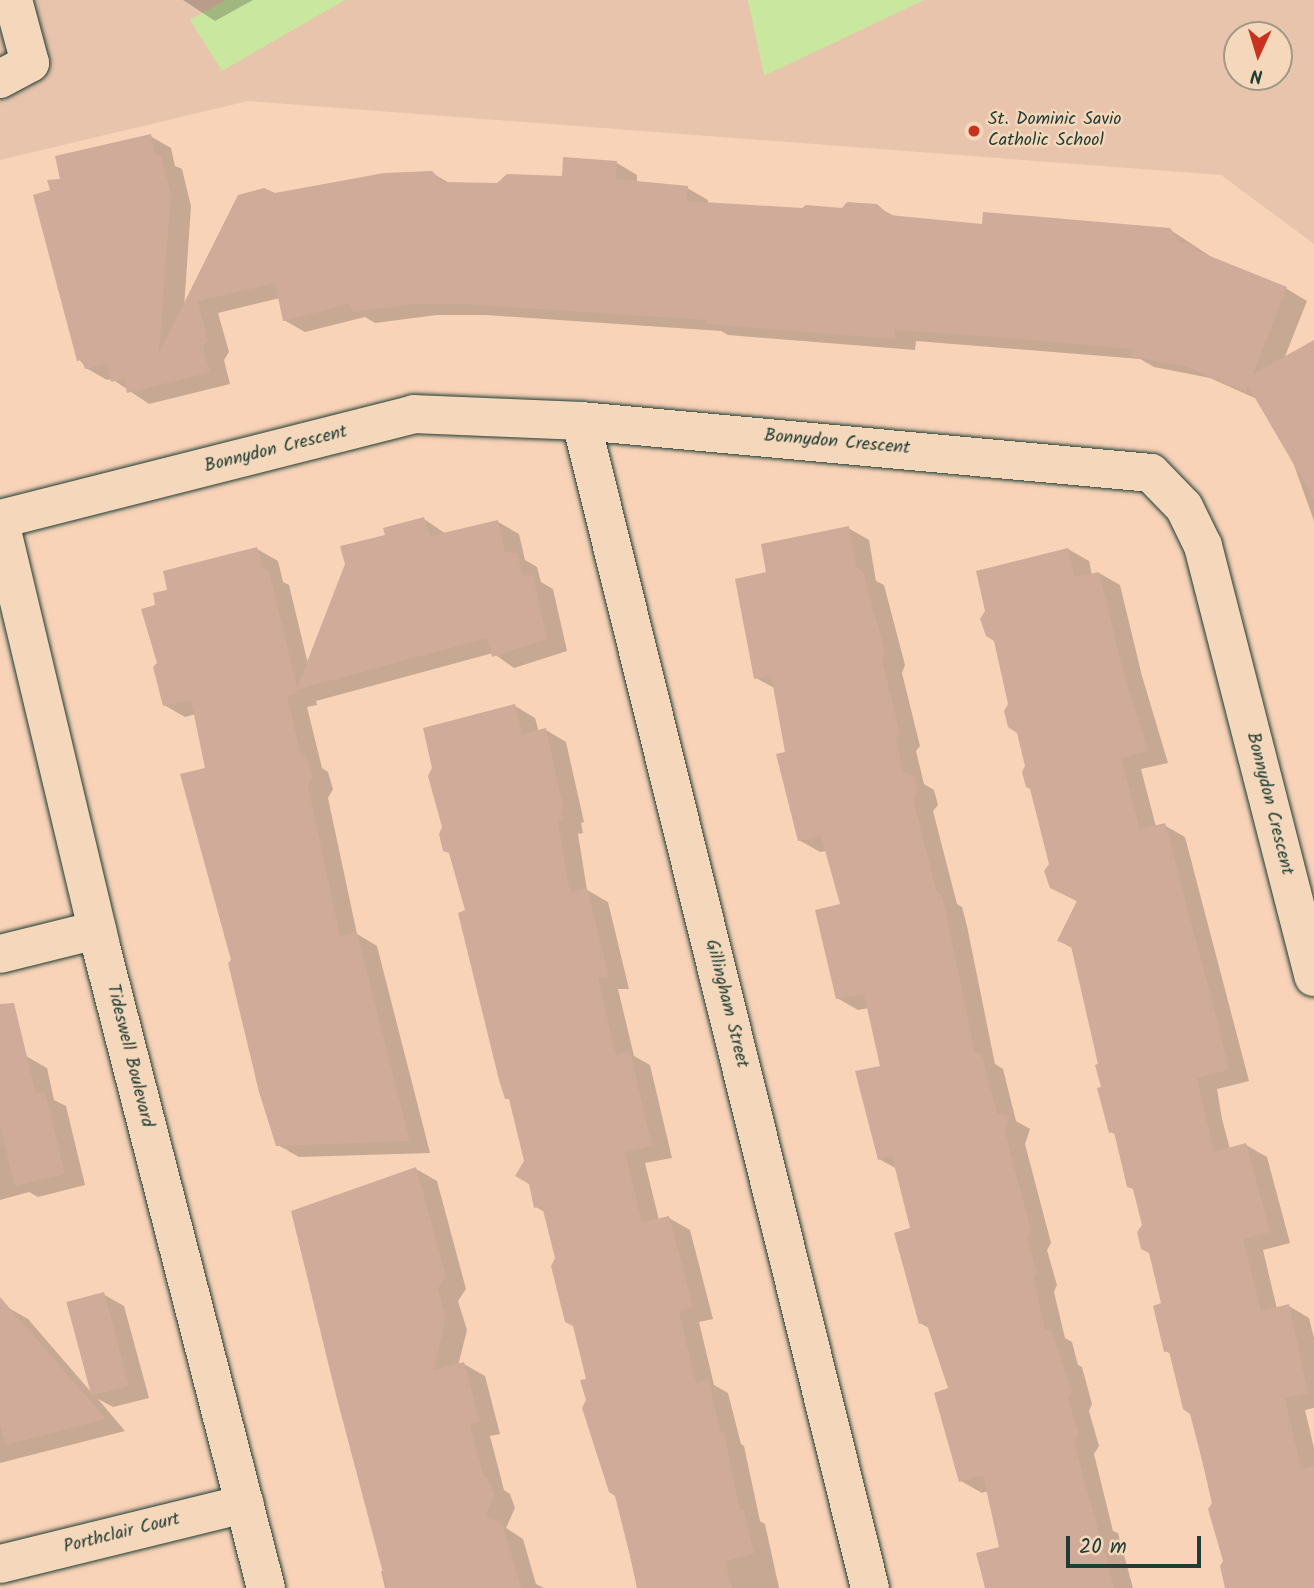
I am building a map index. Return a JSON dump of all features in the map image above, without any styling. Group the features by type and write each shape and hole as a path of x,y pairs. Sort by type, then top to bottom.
{"street":[{"path":"0,79 30,63 13,0"},
{"name":"Bonnydon Crescent","path":"0,521 414,414 581,421 1150,473 1184,507 1203,546 1314,977"},
{"name":"Gillingham Street","path":"581,421 870,1588"},
{"name":"Tideswell Boulevard","path":"0,521 97,930 266,1588"},
{"path":"0,954 97,930"},
{"name":"Porthclair Court","path":"0,1564 245,1504"}],"shaded area":[{"name":"St. Dominic Savio Catholic School","path":"0,0 1314,0 1314,244 1221,175 248,101 0,160"}],"green space":[{"path":"226,0 345,0 222,71 190,20"},
{"path":"748,0 924,0 764,76"}],"building":[{"path":"151,134 155,154 161,155 171,193 159,353 238,195 264,188 275,193 384,173 432,171 443,182 497,183 507,174 562,176 563,157 617,161 616,179 688,186 687,201 802,208 806,205 842,208 847,202 877,204 889,215 982,224 983,212 1170,228 1179,242 1196,246 1195,250 1287,287 1253,374 1314,340 1314,499 1248,386 1246,392 1188,367 1131,356 1132,349 895,330 895,339 706,324 706,320 463,304 415,304 353,312 349,304 283,321 275,283 198,301 208,340 203,348 210,372 127,393 124,379 111,382 107,364 85,369 82,360 77,361 33,195 50,190 47,180 60,179 55,156"},
{"path":"424,517 430,536 498,520 505,552 517,553 523,576 533,575 547,639 492,657 487,638 296,690 297,693 287,696 301,754 307,758 313,777 308,786 340,936 357,932 410,1141 276,1146 259,1092 228,963 231,960 180,774 205,768 191,700 163,706 153,667 157,663 141,609 155,605 153,593 167,590 163,571 257,547 262,568 269,571 297,688 345,564 340,546 385,535 383,528"},
{"path":"849,526 856,567 863,572 885,652 882,660 900,733 896,739 903,771 914,776 918,792 913,799 936,890 941,894 946,913 975,1052 982,1055 997,1113 1010,1116 1005,1131 1031,1231 1027,1237 1037,1273 1034,1279 1045,1330 1051,1329 1072,1391 1068,1398 1078,1433 1074,1442 1114,1588 985,1588 976,1553 999,1547 983,1475 959,1482 934,1393 948,1388 926,1322 919,1324 894,1233 910,1228 892,1156 878,1160 855,1071 880,1066 864,994 836,999 815,910 840,904 821,836 798,841 776,754 785,752 771,675 754,679 735,579 766,572 761,544"},
{"path":"1068,548 1074,577 1099,572 1121,663 1148,751 1121,758 1140,829 1165,823 1219,1028 1229,1070 1197,1078 1214,1152 1246,1143 1270,1232 1243,1239 1261,1311 1289,1304 1308,1393 1285,1398 1301,1469 1314,1466 1314,1588 1225,1588 1220,1566 1223,1561 1208,1509 1212,1503 1206,1475 1190,1414 1183,1409 1169,1351 1164,1352 1153,1306 1161,1303 1149,1253 1141,1249 1137,1232 1142,1225 1133,1189 1127,1187 1114,1132 1109,1133 1097,1088 1101,1087 1095,1065 1098,1064 1071,946 1057,941 1077,901 1050,888 1044,871 1049,864 1030,789 1026,787 1022,772 1025,766 1017,733 1008,727 1004,711 1008,704 994,641 986,636 980,619 985,611 976,571"},
{"path":"515,704 522,734 546,728 564,811 561,811 563,821 558,822 570,892 587,888 609,977 598,978 616,1055 630,1051 652,1146 625,1152 642,1222 669,1216 693,1307 679,1311 696,1383 708,1379 721,1433 724,1432 740,1511 744,1510 754,1554 725,1561 732,1588 638,1588 615,1496 609,1492 582,1408 586,1400 580,1380 586,1379 573,1326 565,1322 551,1266 555,1258 542,1206 534,1208 529,1184 515,1176 524,1161 509,1099 505,1099 499,1080 458,913 465,910 449,853 443,851 439,834 442,827 428,776 432,768 423,728"},
{"path":"14,1003 36,1094 45,1092 65,1174 15,1186 0,1125 0,1004"},
{"path":"416,1167 446,1276 438,1288 446,1317 434,1370 464,1362 480,1422 470,1425 484,1477 489,1480 494,1495 486,1515 503,1525 521,1588 387,1588 336,1395 291,1211"},
{"path":"104,1292 129,1386 91,1396 66,1302"},
{"path":"0,1297 106,1419 6,1445 0,1423"}],"place":[{"name":"St. Dominic Savio Catholic School","path":"974,131"}]}
